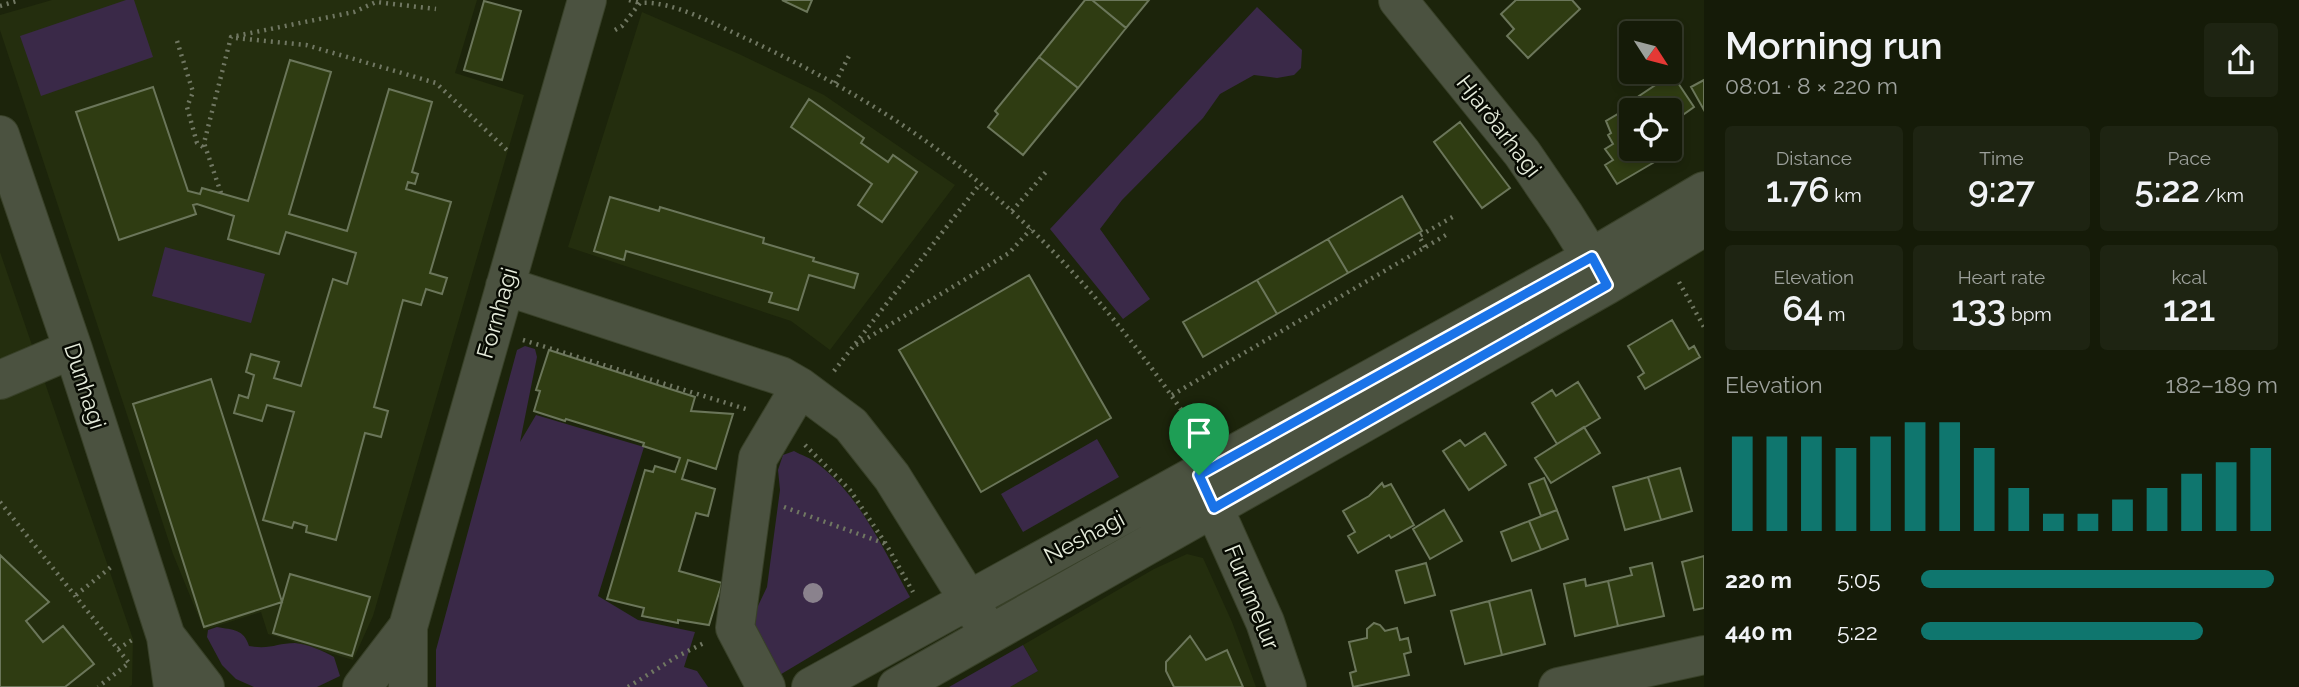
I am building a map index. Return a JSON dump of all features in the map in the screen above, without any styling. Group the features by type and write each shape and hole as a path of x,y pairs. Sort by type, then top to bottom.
{"street":[{"name":"Fornhagi","path":"408,687 408,626 587,0"},
{"name":"Hjarðarhagi","path":"1410,4 1522,153 1600,271"},
{"name":"Dunhagi","path":"0,135 73,349 153,636 173,687"},
{"name":"Neshagi","path":"1600,271 1704,191"},
{"name":"Neshagi","path":"811,687 969,598 1600,271 1704,227"},
{"path":"505,286 780,376 807,392 851,425 892,477 990,635"},
{"path":"0,380 73,349"},
{"path":"766,687 735,628 758,458 807,392"},
{"name":"Neshagi","path":"897,687 990,635 1206,476"},
{"name":"Furumelur","path":"1206,476 1265,622 1287,687"},
{"name":"Fornhagi","path":"362,687 408,626"},
{"name":"Dunhagi","path":"153,636 205,687"},
{"path":"1558,687 1704,655"}],"path":[{"path":"0,6 20,0"},
{"path":"629,0 651,2 692,14 835,83 914,133 1013,211 1103,305 1172,395 1206,476"},
{"path":"231,37 354,12 376,2 436,9"},
{"path":"613,31 622,26 640,3"},
{"path":"221,193 204,142 231,37"},
{"path":"231,37 306,45 436,83 513,156"},
{"path":"177,41 193,92 187,107 197,143 206,150"},
{"path":"835,83 850,54"},
{"path":"1013,211 1046,172"},
{"path":"807,392 853,347 980,184"},
{"path":"1425,247 1419,236 1456,215"},
{"path":"853,347 1009,253 1031,229"},
{"path":"1172,395 1446,235"},
{"path":"1672,271 1704,327"},
{"path":"753,496 886,544"},
{"path":"0,502 129,663 97,687"},
{"path":"76,595 114,565"},
{"path":"628,687 678,656 735,628"},
{"path":"118,649 153,636"}],"shaded area":[{"path":"52,0 477,0 455,73 524,95 373,616 353,660 268,634 261,612 204,630 173,554 0,30 0,15"},
{"path":"126,0 134,0 153,57 41,96 20,36"},
{"path":"1257,7 1302,50 1301,68 1294,75 1277,78 1254,75 1220,94 1203,118 1122,200 1100,229 1150,299 1123,319 1050,229"},
{"path":"642,12 824,95 955,185 830,350 791,321 568,247"},
{"path":"165,247 265,274 251,323 152,296"},
{"path":"0,252 133,639 132,685 129,687 0,687"},
{"path":"525,346 535,349 537,357 520,442 536,415 644,447 598,596 638,620 695,632 684,667 697,671 708,687 436,687 436,650 517,350"},
{"path":"1097,439 1119,477 1023,532 1001,494"},
{"path":"794,451 818,464 847,492 870,526 910,597 778,676 748,627 767,587 780,490 778,470 783,455"},
{"path":"1187,554 1203,558 1232,622 1256,687 1010,687 1038,671 1023,645 1154,569"},
{"path":"217,627 241,633 249,646 295,643 315,648 334,657 340,676 317,687 254,687 236,679 222,665 207,637 208,630"},
{"path":"1023,645 1038,671 1010,687 949,687"}],"building":[{"path":"782,0 812,0 807,12"},
{"path":"1085,0 1092,0 1126,28 1078,88 1039,57"},
{"path":"1092,0 1149,0 1126,28"},
{"path":"1516,0 1572,0 1580,9 1528,58 1507,36 1514,29 1501,14"},
{"path":"484,1 521,11 502,80 464,70"},
{"path":"1039,57 1078,88 1023,155 988,127 998,114 995,111"},
{"path":"290,60 331,72 289,214 347,231 389,89 432,102 412,172 418,174 415,184 408,182 406,189 451,202 430,273 447,278 442,294 426,289 421,305 403,300 374,407 388,411 381,437 365,433 336,540 306,532 307,526 294,522 292,528 263,520 294,412 267,405 262,421 234,413 239,395 248,398 254,375 246,372 251,354 279,362 274,378 301,386 333,279 347,284 356,253 286,232 279,254 228,239 234,216 197,204 193,205 196,214 119,240 76,112 153,87 188,191 200,194 202,188 248,201"},
{"path":"1704,80 1704,110 1691,87"},
{"path":"1657,84 1679,84 1694,107 1682,116 1682,98 1639,96"},
{"path":"809,99 864,138 861,143 888,162 893,155 917,172 882,222 858,205 872,184 791,127"},
{"path":"1619,113 1619,161 1656,161 1617,184 1605,165 1613,160 1605,149 1613,144 1608,135 1611,133 1606,121"},
{"path":"1460,122 1510,188 1482,208 1434,142"},
{"path":"1402,196 1422,231 1348,273 1328,239"},
{"path":"610,197 659,211 660,207 764,238 763,243 858,274 854,288 809,275 798,310 769,302 772,293 626,251 624,260 594,251"},
{"path":"1328,239 1348,273 1277,314 1257,280"},
{"path":"1029,275 1111,418 981,492 899,350"},
{"path":"1257,280 1277,314 1203,357 1183,322"},
{"path":"1672,320 1689,349 1694,346 1700,357 1645,389 1638,377 1644,373 1628,346"},
{"path":"549,350 695,397 691,411 733,414 716,469 688,460 682,479 715,489 708,516 696,513 679,571 722,583 709,625 678,620 678,623 642,616 644,608 607,599 645,470 653,472 655,466 675,472 680,458 643,446 644,443 534,411 540,391 536,390"},
{"path":"211,379 282,602 204,627 133,404"},
{"path":"1578,382 1600,418 1557,444 1532,403 1552,390 1556,396"},
{"path":"1584,427 1600,453 1551,483 1535,458"},
{"path":"1485,433 1506,465 1469,490 1443,451 1460,440 1465,446"},
{"path":"1680,468 1692,511 1661,520 1648,477"},
{"path":"1648,477 1661,520 1625,530 1613,487"},
{"path":"1544,478 1557,510 1541,516 1529,484"},
{"path":"1382,483 1384,487 1391,484 1414,525 1391,538 1389,535 1358,553 1348,536 1355,532 1343,511 1369,496"},
{"path":"1444,510 1462,541 1430,559 1413,529"},
{"path":"1557,510 1568,539 1541,550 1529,521"},
{"path":"1529,521 1541,550 1512,561 1501,532"},
{"path":"0,555 49,602 26,621 43,642 63,626 94,664 65,687 0,687"},
{"path":"1704,556 1704,608 1694,610 1682,562"},
{"path":"1426,563 1435,595 1405,603 1396,571"},
{"path":"1652,563 1664,616 1618,626 1608,581 1632,575 1630,568"},
{"path":"290,574 370,597 352,656 273,633"},
{"path":"1585,579 1586,586 1608,581 1618,626 1575,636 1564,584"},
{"path":"1531,590 1545,644 1502,655 1489,601"},
{"path":"1489,601 1502,655 1465,664 1451,611"},
{"path":"1374,623 1385,631 1397,628 1400,640 1408,638 1411,652 1404,654 1409,675 1353,687 1350,673 1356,671 1349,642 1367,638 1367,629"},
{"path":"1190,636 1206,660 1227,650 1243,687 1174,687 1166,671 1166,662"}],"route":[{"path":"1592,257 1607,285 1214,508 1199,475 1592,257"}]}
